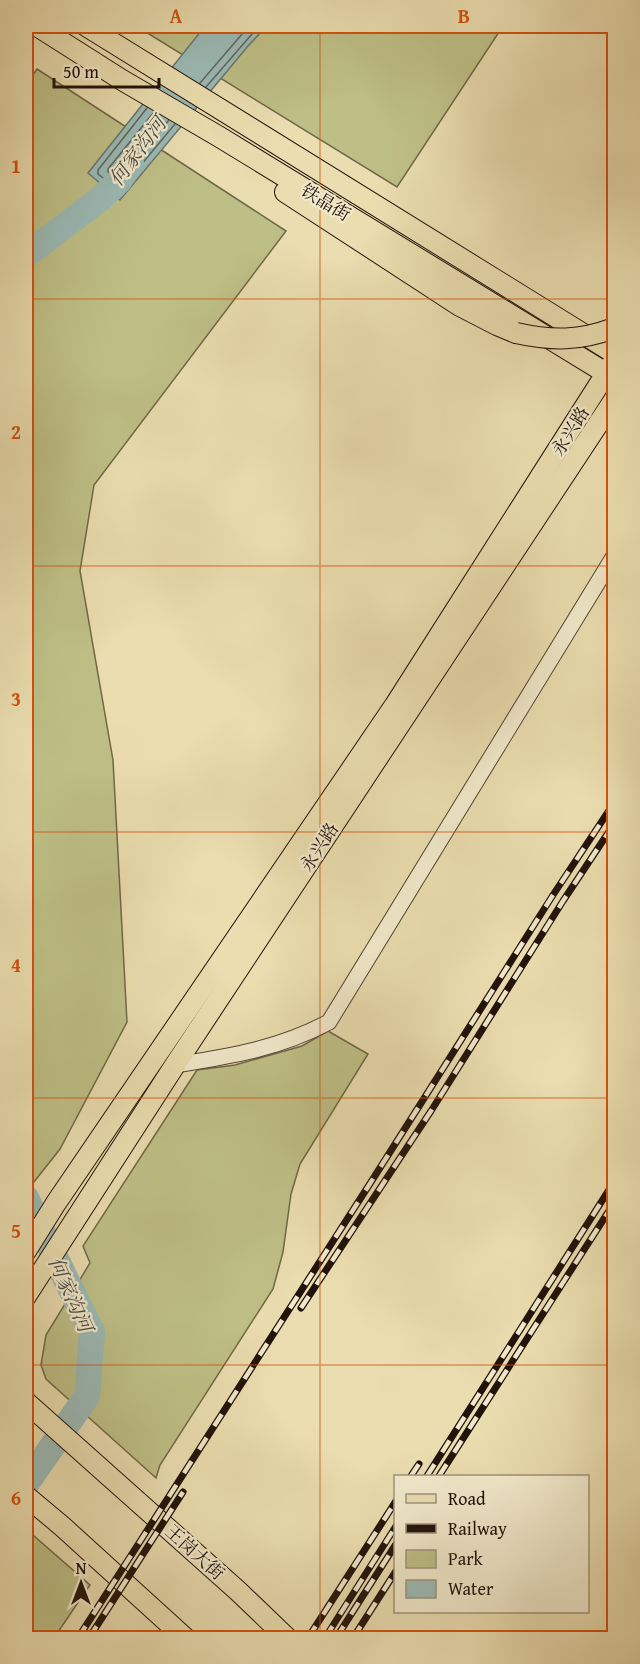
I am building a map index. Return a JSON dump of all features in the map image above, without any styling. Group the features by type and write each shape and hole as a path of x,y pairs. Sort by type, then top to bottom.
{"main road":[{"name":"铁晶街","path":"37,26 122,80 612,371"},
{"name":"铁晶街","path":"86,26 615,353"},
{"path":"122,80 211,145 478,316 516,333 536,338 579,338 615,328"},
{"name":"永兴路","path":"26,1251 56,1203 394,705 612,371"},
{"name":"永兴路","path":"26,1296 175,1065 615,400"},
{"name":"王岗大街","path":"27,1403 238,1591 287,1638"},
{"path":"26,1496 186,1638"}],"lane":[{"path":"175,1065 240,1055 283,1042 329,1022 615,556"}],"green space":[{"path":"136,26 503,26 397,187"},
{"path":"37,69 286,231 94,485 80,571 113,760 127,1022 60,1149 26,1192 26,85"},
{"path":"328,1031 368,1054 300,1164 291,1194 283,1252 273,1289 160,1465 156,1478 46,1379 41,1365 46,1335 90,1263 83,1246 197,1070 235,1065 302,1046"},
{"path":"26,1529 90,1585 54,1638 26,1638"}],"water":[{"path":"205,26 267,26 120,200 88,173"}],"waterway":[{"name":"何家沟河","path":"26,255 100,199 119,181 131,163"},
{"name":"何家沟河","path":"26,1198 92,1332 87,1396 26,1484"}],"railway":[{"path":"78,1638 614,803"},
{"path":"301,1308 431,1111 614,824"},
{"path":"428,1475 614,1182"},
{"path":"440,1475 614,1203"},
{"path":"412,1475 419,1464"},
{"path":"89,1638 183,1492"},
{"path":"308,1638 394,1504"},
{"path":"325,1638 394,1529"},
{"path":"336,1638 394,1547"},
{"path":"353,1638 394,1574"}]}
